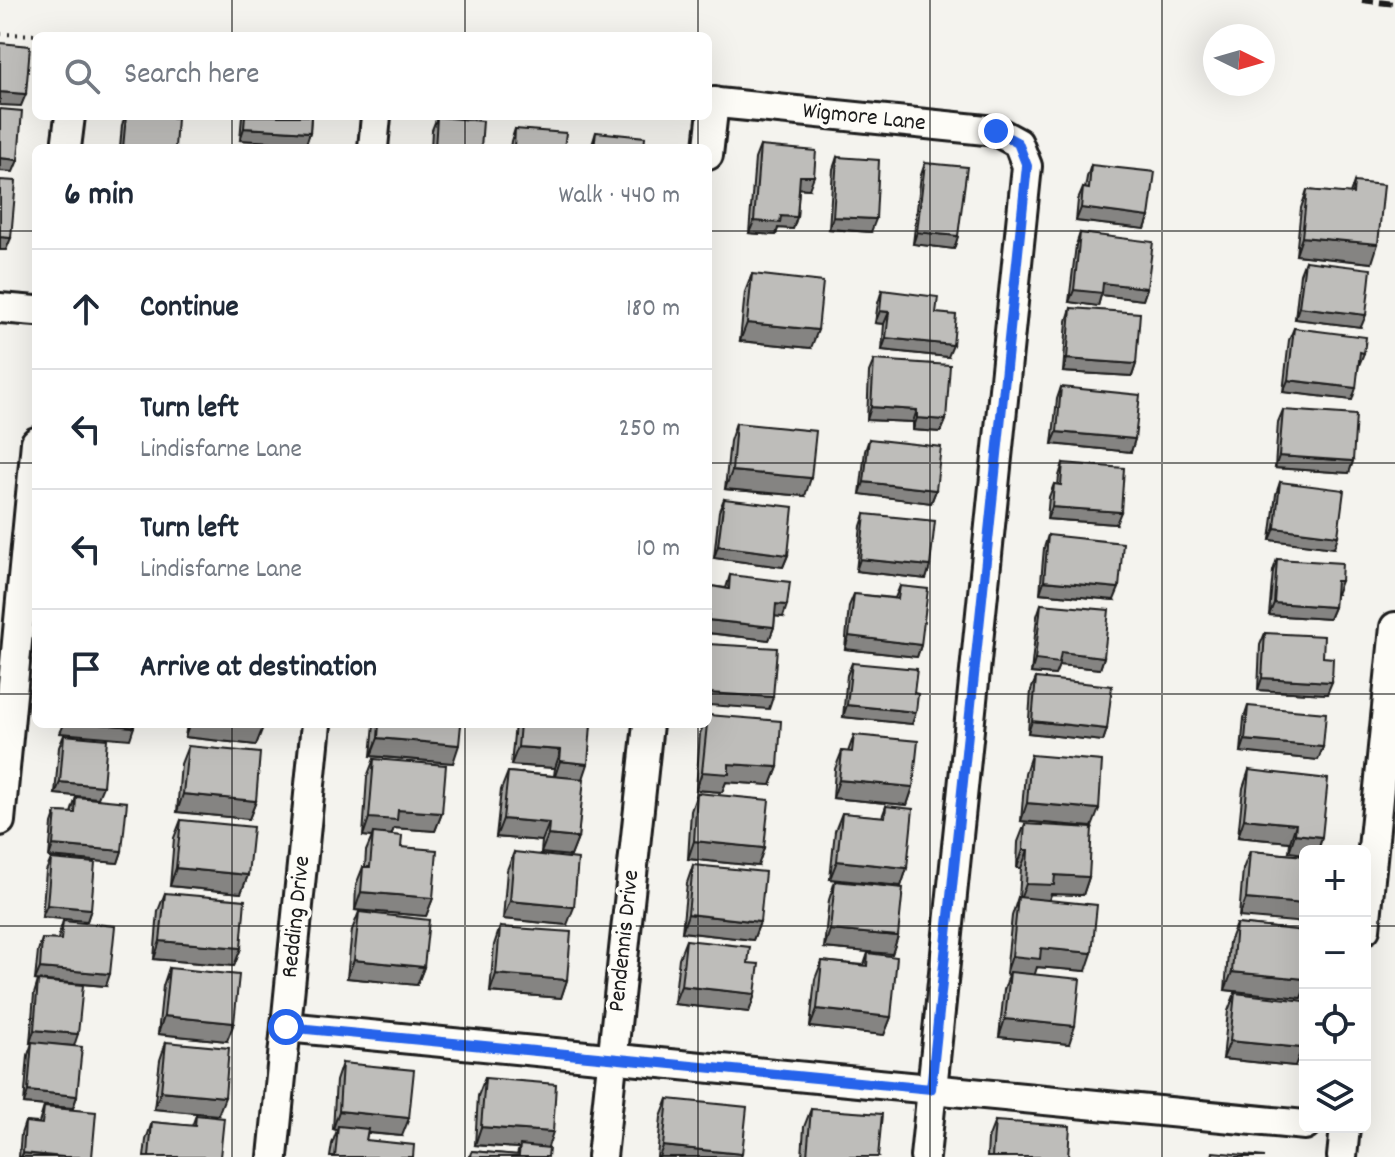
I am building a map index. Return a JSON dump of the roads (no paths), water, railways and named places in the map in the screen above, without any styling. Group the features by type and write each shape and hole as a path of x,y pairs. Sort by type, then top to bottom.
{"street":[{"name":"Wigmore Lane","path":"712,102 996,131 1018,143 1027,166 931,1089"},
{"path":"66,144 70,120"},
{"path":"373,144 376,120"},
{"path":"709,144 710,120"},
{"path":"0,308 32,311"},
{"path":"0,821 32,484"},
{"path":"1366,917 1395,627"},
{"name":"Redding Drive","path":"273,1157 316,728"},
{"name":"Pendennis Drive","path":"602,1157 648,728"},
{"path":"286,1027 1299,1124"},
{"path":"925,1157 931,1089"}],"railway":[{"path":"1362,0 1395,4"}]}
